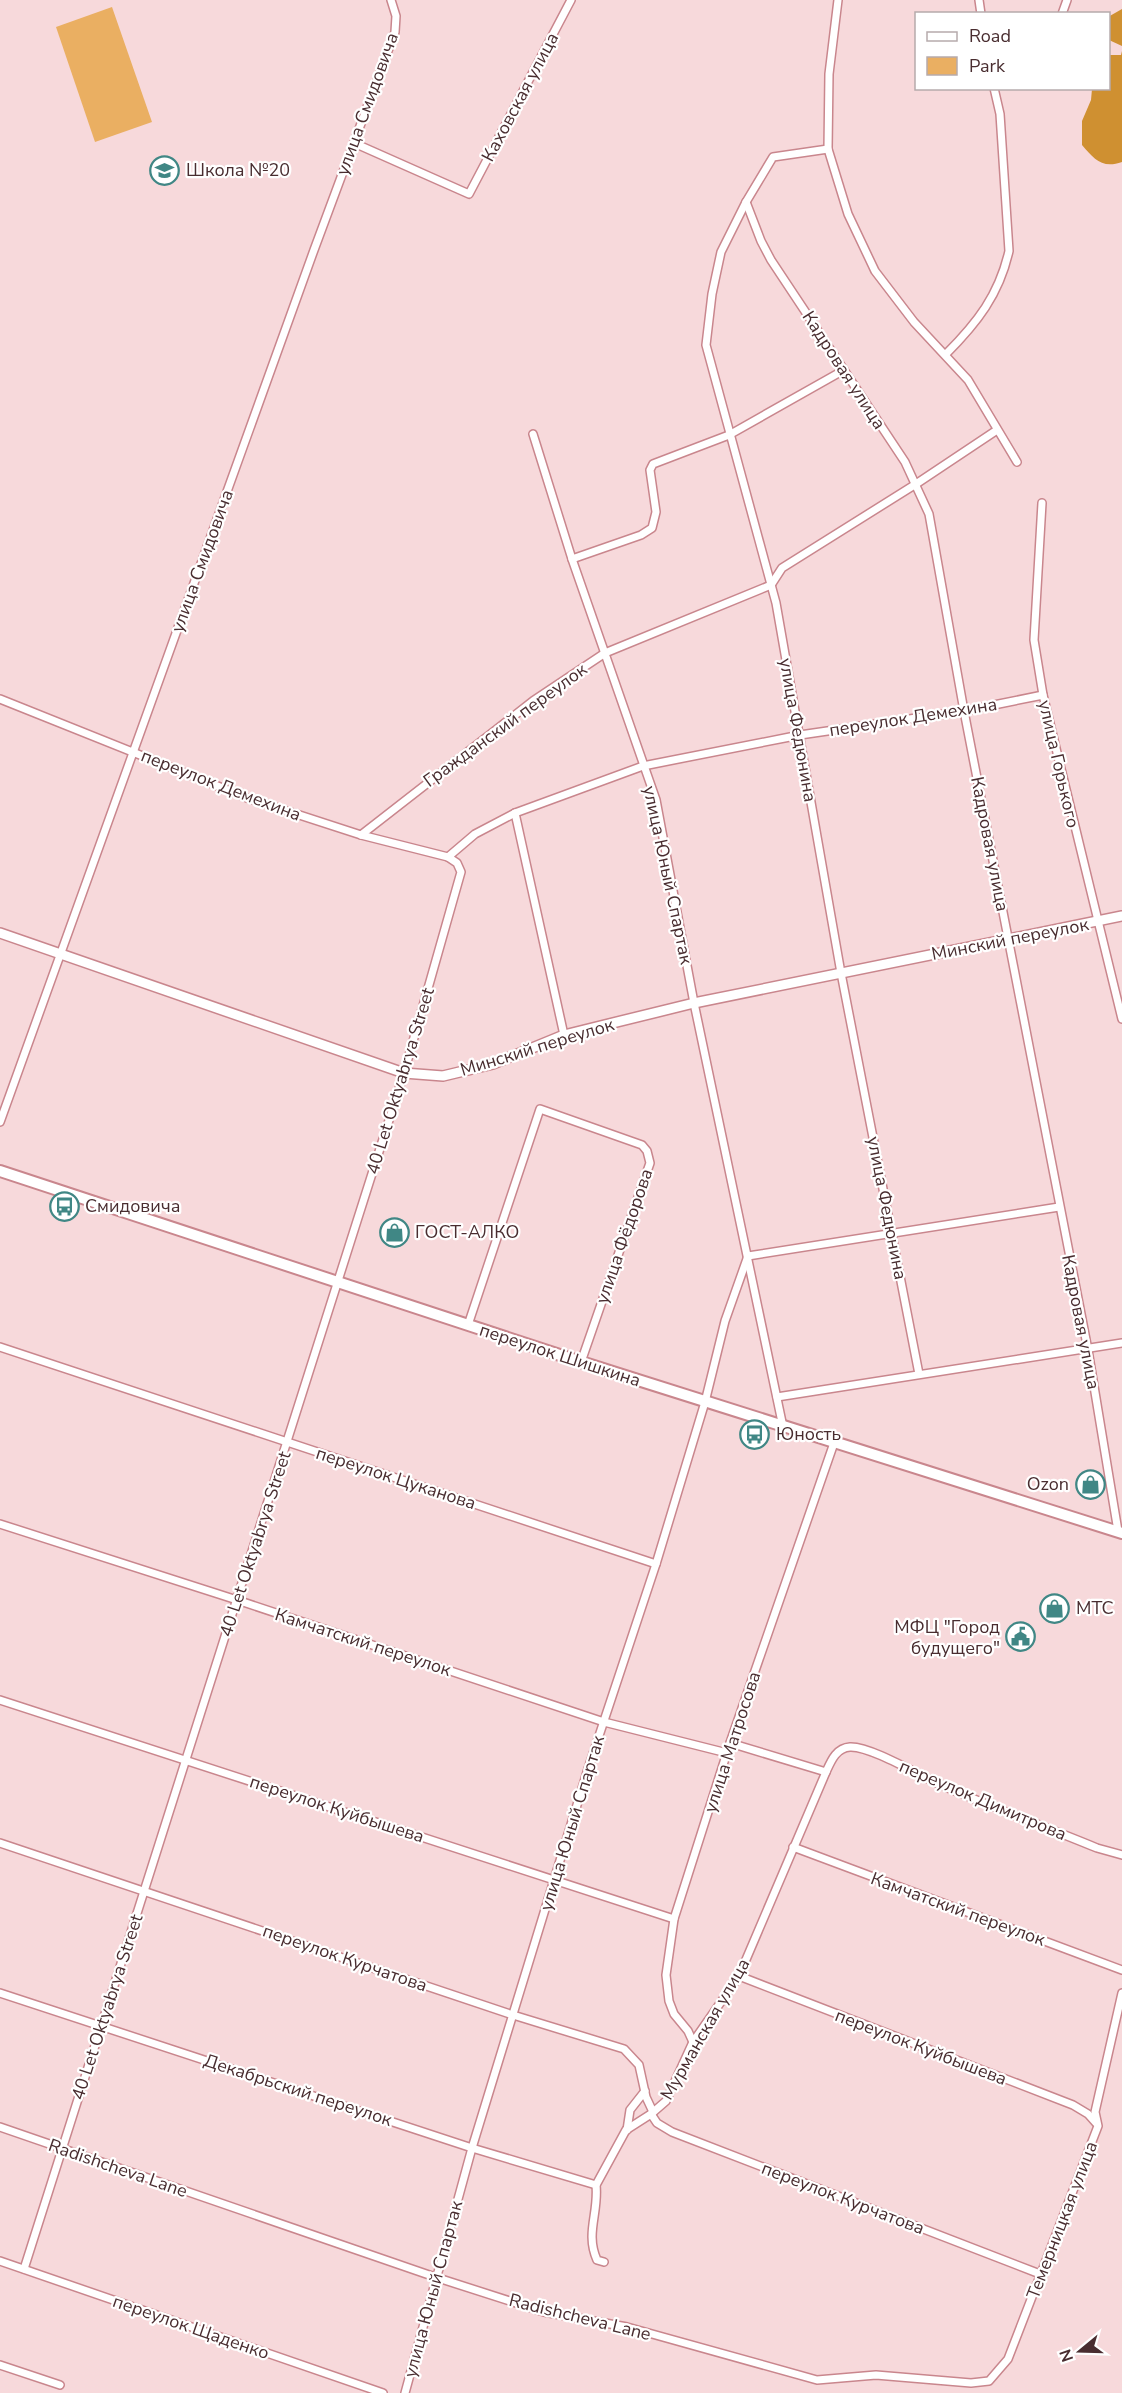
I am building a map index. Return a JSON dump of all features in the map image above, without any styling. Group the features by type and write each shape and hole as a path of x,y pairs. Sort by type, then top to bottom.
{"main road":[{"name":"переулок Шишкина","path":"0,1171 337,1284 1120,1532"}],"street":[{"name":"улица Смидовича","path":"0,1122 395,32 396,16 391,0"},
{"name":"Каховская улица","path":"354,143 469,194 571,0"},
{"path":"838,0 829,74 828,149 848,214 875,271 914,322 968,380 1017,462"},
{"path":"946,354 976,324 993,295 1009,251 1000,114 994,90"},
{"name":"улица Федюнина","path":"828,149 773,158 746,202 721,252 712,294 706,345 771,585 800,735 840,973 919,1374"},
{"name":"Кадровая улица","path":"746,202 771,260 904,462 928,514 1088,1350 1120,1532"},
{"path":"572,560 641,535 652,528 656,512 650,470 653,464 729,435 844,370"},
{"name":"Гражданский переулок","path":"361,835 533,700 605,653 771,585 782,568 997,430"},
{"name":"улица Юный Спартак","path":"533,434 572,560 656,800 694,1003 783,1427"},
{"name":"улица Горького","path":"1042,503 1035,640 1043,695 1122,1019"},
{"name":"переулок Демехина","path":"0,699 250,799 361,835 448,857 475,834 515,813 643,766 800,735 964,711 1043,695"},
{"path":"515,813 564,1035"},
{"name":"40 Let Oktyabrya Street","path":"24,2269 404,1073 461,872 458,862 448,857"},
{"name":"Минский переулок","path":"0,933 404,1073 443,1076 493,1064 564,1035 694,1003 1122,916"},
{"name":"улица Фёдорова","path":"468,1325 540,1109 642,1144 651,1163 581,1362"},
{"path":"748,1256 1059,1207"},
{"name":"улица Юный Спартак","path":"405,2393 472,2148 604,1722 656,1564 705,1402 724,1321 748,1256"},
{"path":"777,1397 1122,1343"},
{"name":"переулок Цуканова","path":"0,1347 656,1564"},
{"name":"улица Матросова","path":"693,2042 669,2001 666,1975 674,1919 730,1743 834,1443"},
{"name":"Камчатский переулок","path":"0,1524 604,1722 727,1753"},
{"name":"переулок Куйбышева","path":"0,1700 674,1919"},
{"path":"730,1743 826,1772"},
{"name":"Мурманская улица","path":"604,2262 597,2260 590,2240 597,2195 596,2185 627,2130 666,2101 693,2042 739,1976 826,1772 834,1755 844,1748"},
{"name":"переулок Димитрова","path":"844,1748 866,1750 944,1787 1097,1848 1122,1855"},
{"name":"переулок Курчатова","path":"0,1843 513,2015 624,2049 639,2065 645,2091 657,2123 672,2132 1040,2274"},
{"name":"Камчатский переулок","path":"793,1847 1122,1970"},
{"name":"переулок Куйбышева","path":"739,1976 1073,2105 1088,2114 1098,2126"},
{"name":"Декабрьский переулок","path":"0,1993 472,2148 596,2185"},
{"name":"Темерницкая улица","path":"999,2372 1008,2359 1098,2126 1095,2112 1122,1993"},
{"path":"627,2130 630,2110 645,2091"},
{"name":"Radishcheva Lane","path":"0,2127 435,2277 544,2312 572,2315 627,2328 817,2380 876,2375 971,2383 989,2382 999,2372"},
{"name":"переулок Щаденко","path":"0,2261 383,2393"},
{"path":"0,2365 60,2385"}],"green space":[{"path":"112,7 152,122 95,142 56,27"}],"shaded area":[{"path":"1122,9 1122,46 1110,40 1110,16"},
{"path":"1122,51 1122,162 1109,164 1099,161 1082,145 1082,121 1091,100 1092,90 1110,90 1110,55 1121,55"}],"place":[{"name":"Школа №20","path":"165,170"},
{"name":"Смидовича","path":"64,1206"},
{"name":"ГОСТ-АЛКО","path":"394,1232"},
{"name":"Юность","path":"755,1434"},
{"name":"Ozon","path":"1090,1484"},
{"name":"МТС","path":"1055,1608"},
{"name":"МФЦ \"Город будущего\"","path":"1021,1637"}]}
